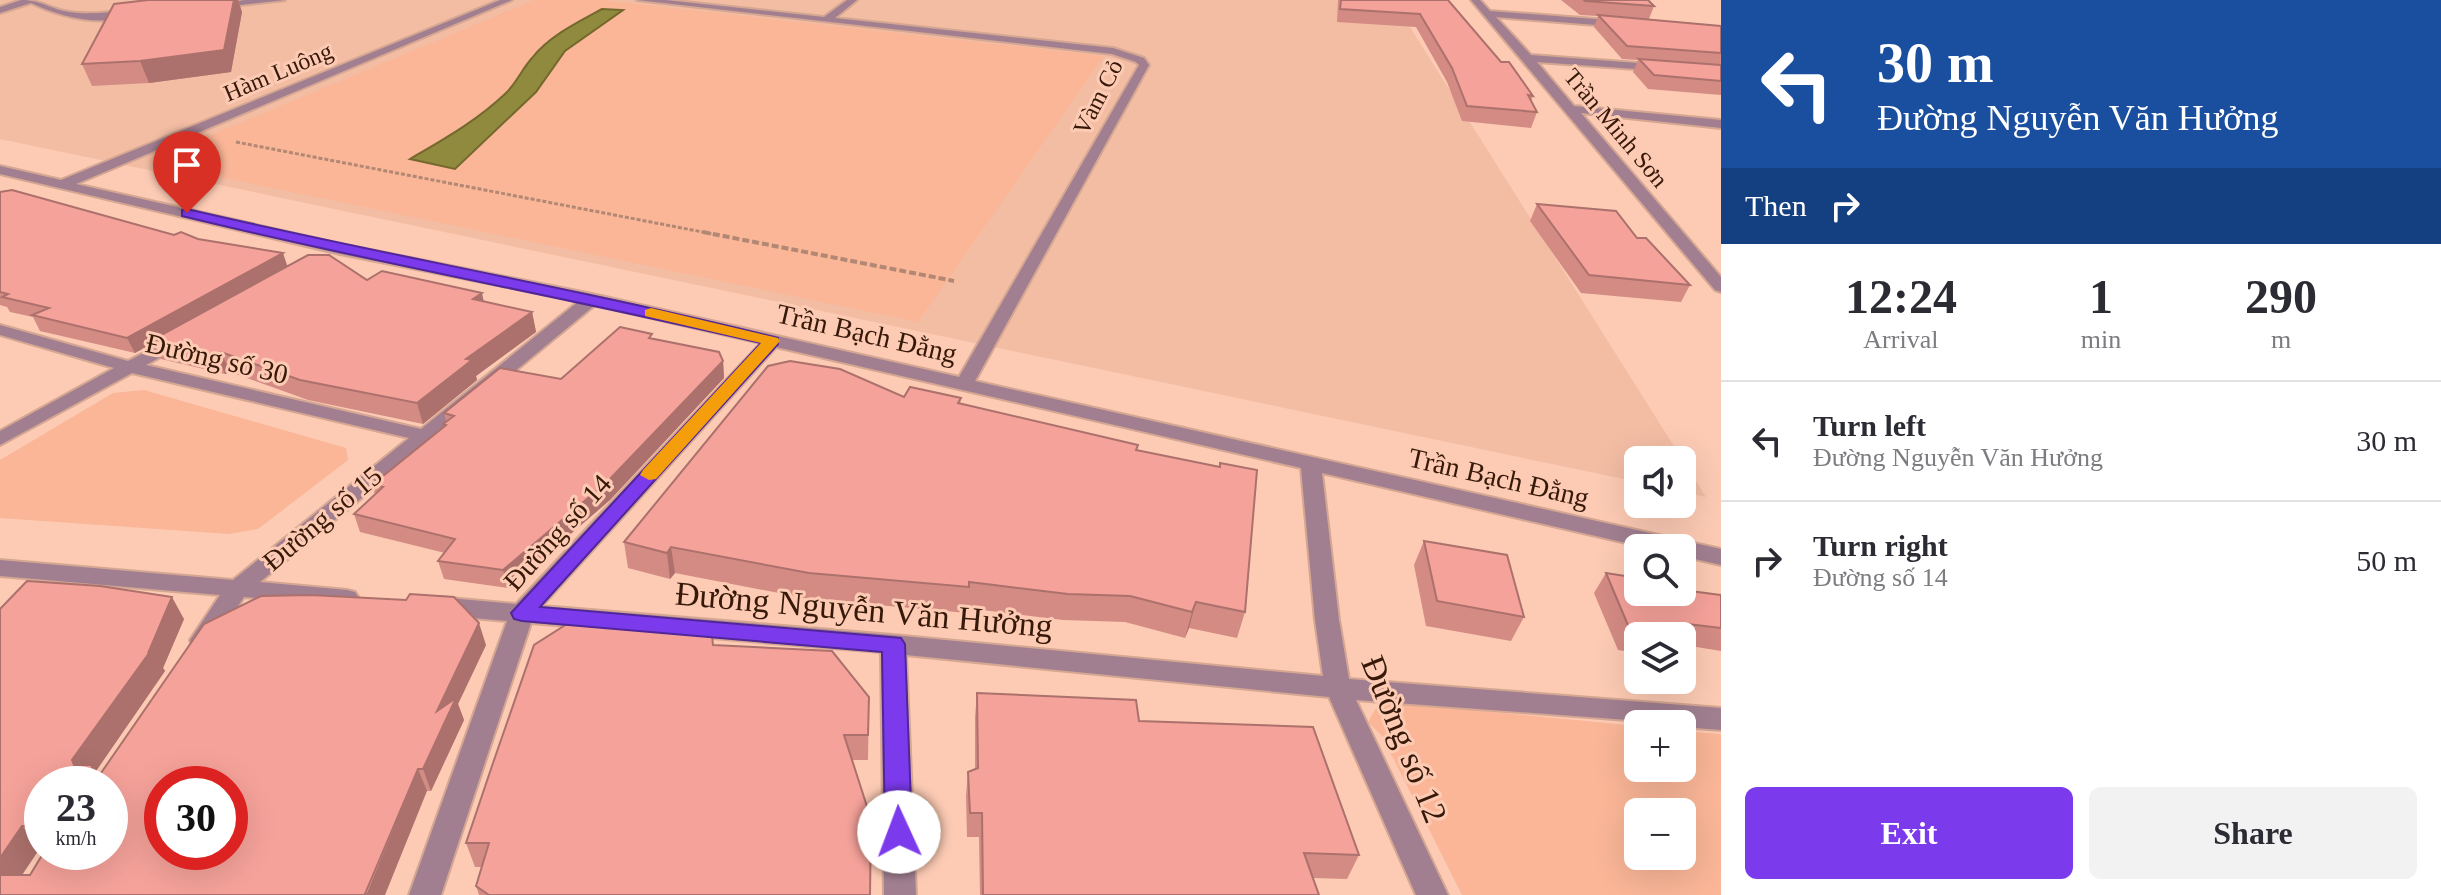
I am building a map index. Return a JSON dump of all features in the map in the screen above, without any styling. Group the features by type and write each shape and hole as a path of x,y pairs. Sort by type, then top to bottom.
{"street":[{"path":"0,10 31,0 60,13 93,17 152,16"},
{"path":"202,9 282,0"},
{"name":"Hàm Luông","path":"64,184 508,0"},
{"name":"Vàm Cỏ","path":"641,0 1113,51 1130,54 1144,65 964,384"},
{"path":"826,20 853,0"},
{"name":"Trần Minh Sơn","path":"1475,0 1572,109 1721,287"},
{"path":"93,17 139,12"},
{"path":"1488,14 1628,24"},
{"path":"1528,58 1676,69"},
{"path":"1572,109 1721,124"},
{"name":"Trần Bạch Đằng","path":"0,170 340,249 592,299 1721,557"},
{"path":"314,264 340,249"},
{"name":"Đường số 15","path":"184,666 238,588 592,299"},
{"name":"Đường số 30","path":"0,330 130,367 423,435"},
{"path":"0,439 196,330"},
{"name":"Đường số 14","path":"425,895 522,613 772,341"},
{"name":"Đường số 12","path":"1311,462 1327,620 1338,688 1432,895"},
{"path":"4,573 364,599"},
{"name":"Đường Nguyễn Văn Hưởng","path":"411,603 893,644 1338,688 1721,719"},
{"path":"893,644 900,895"}],"path":[{"path":"234,142 954,281"}],"shaded area":[{"path":"0,0 1393,0 1674,446 1624,446 1624,479 0,139"},
{"path":"534,0 601,0 1104,56 918,322 147,162"},
{"path":"602,9 623,10 565,51 536,92 455,169 410,159 484,112 510,89 528,62 547,43"},
{"path":"144,390 346,448 348,460 258,529 229,534 0,518 0,460 113,393"},
{"path":"1696,481 1706,497 1696,495"},
{"path":"1380,701 1624,725 1624,782 1696,782 1696,732 1721,734 1721,895 1462,895 1382,736 1368,722"}],"building":[{"path":"148,0 234,0 224,50 140,61 82,64 114,4"},
{"path":"1341,0 1448,0 1501,62 1509,62 1533,96 1528,95 1537,112 1467,106 1452,68 1420,14 1340,9"},
{"path":"1648,0 1654,6 1585,1"},
{"path":"1598,15 1721,26 1721,53 1627,46"},
{"path":"1639,59 1721,65 1721,81 1654,75"},
{"path":"12,190 174,235 181,232 198,239 283,253 127,338 32,315 49,308 2,297 8,294 0,292 0,192"},
{"path":"1537,204 1616,211 1637,238 1646,238 1690,285 1589,275"},
{"path":"308,255 329,255 367,280 382,271 482,293 473,299 532,312 466,359 472,360 417,403 300,380 221,352 217,355 152,340"},
{"path":"620,327 652,334 649,338 719,352 723,361 607,482 503,570 438,561 455,539 354,514 383,487 372,485 454,416 444,413 500,368 561,379"},
{"path":"790,361 840,369 904,397 910,387 961,398 958,403 1138,445 1136,450 1220,467 1220,463 1257,470 1245,612 1196,602 1192,612 1130,596 1068,594 969,582 969,587 809,573 671,547 667,553 624,542 768,366"},
{"path":"1424,541 1507,555 1524,617 1437,601"},
{"path":"1606,573 1624,576 1624,606 1696,606 1696,592 1721,595 1721,628 1696,625 1696,622 1627,622"},
{"path":"27,581 100,586 172,597 149,651 152,649 72,760 74,765 92,766 24,766 24,826 0,858 0,609"},
{"path":"410,594 454,597 479,623 437,711 456,698 423,769 418,769 365,894 374,895 0,895 0,875 30,875 33,870 128,870 128,766 106,766 204,624 261,596 406,600"},
{"path":"567,624 711,626 713,645 832,651 869,697 868,735 844,735 871,819 870,895 489,895 476,886 489,843 466,843 493,763 534,645"},
{"path":"977,693 1136,700 1139,721 1313,727 1359,855 1304,853 1319,895 983,895 982,813 970,813 968,772 978,768"}],"slow traffic":[{"path":"649,475 772,341 651,313"}],"route":[{"path":"187,213 340,249 592,299 772,341 522,613 893,644 899,832"}]}
